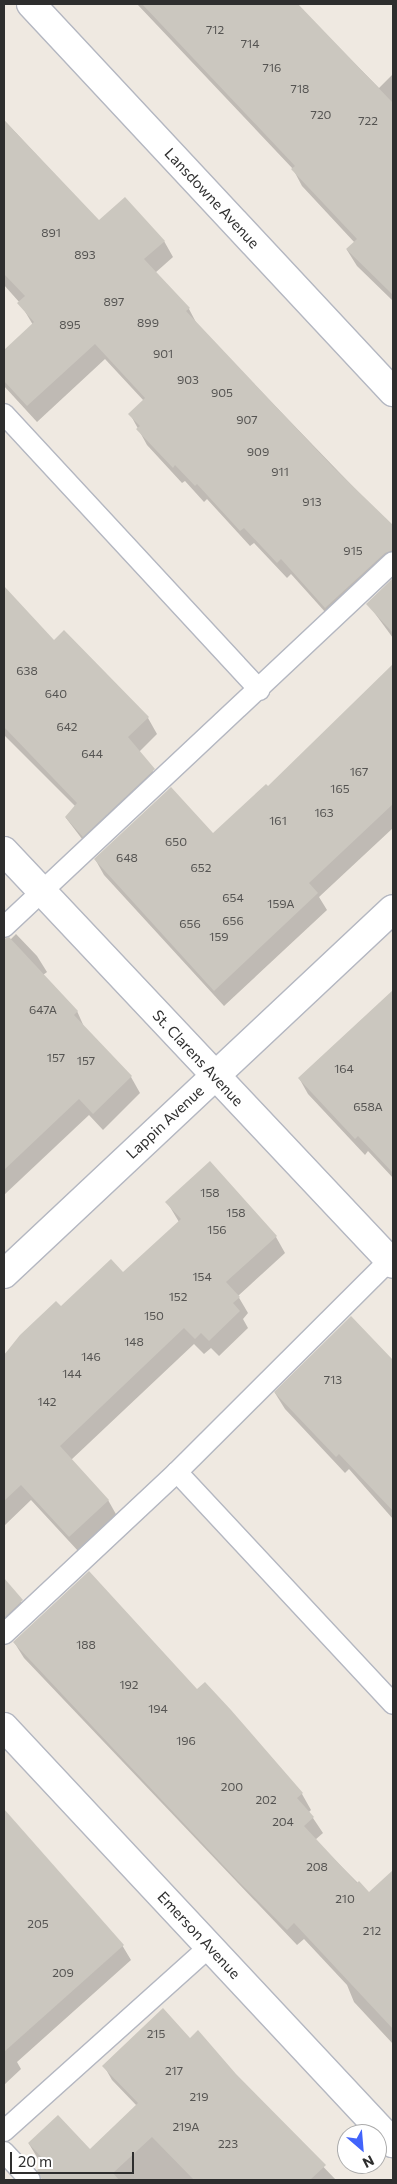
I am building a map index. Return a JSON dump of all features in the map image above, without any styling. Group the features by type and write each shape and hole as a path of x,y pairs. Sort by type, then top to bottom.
{"street":[{"name":"Lansdowne Avenue","path":"32,4 393,392"},
{"name":"St. Clarens Avenue","path":"4,851 214,1075 392,1260"},
{"name":"Lappin Avenue","path":"4,1274 393,909"},
{"name":"Emerson Avenue","path":"4,1726 393,2143"}],"lane":[{"path":"4,414 260,690"},
{"path":"4,927 260,690 393,562"},
{"path":"4,1634 177,1472 392,1260"},
{"path":"177,1472 393,1704"},
{"path":"4,2131 210,1946"},
{"path":"4,2152 30,2180"}],"building":[{"path":"142,4 298,4 393,103 393,295 346,249 357,239 291,169 295,166"},
{"path":"4,120 99,220 125,197 165,241 144,259 190,308 186,311 333,467 393,525 393,550 385,553 325,608 281,559 277,563 244,528 240,531 197,484 195,486 175,465 173,468 136,429 140,426 128,414 145,398 95,344 27,406 4,381 4,350 34,322 17,303 25,296 4,274"},
{"path":"393,578 393,633 366,604"},
{"path":"4,586 54,640 64,630 149,717 128,737 155,769 83,837 65,817 77,803 4,727"},
{"path":"393,664 393,804 309,883 318,893 214,991 94,859 171,787 213,833 266,784 268,786"},
{"path":"9,937 78,1011 74,1015 132,1076 93,1114 79,1099 4,1170 4,939"},
{"path":"393,990 393,1173 358,1136 355,1139 298,1078"},
{"path":"210,1161 277,1236 226,1282 240,1297 233,1303 240,1311 209,1341 201,1333 195,1339 184,1328 60,1446 109,1500 69,1537 21,1485 4,1501 4,1355 20,1335 56,1301 61,1306 111,1259 123,1272 181,1219 165,1202"},
{"path":"351,1316 393,1360 393,1511 339,1454 336,1457 274,1392"},
{"path":"89,1571 197,1689 205,1682 303,1793 297,1798 314,1817 304,1826 357,1883 359,1881 369,1892 393,1870 393,2029 294,1923 287,1930 238,1881 13,1642"},
{"path":"4,1578 23,1600 4,1618"},
{"path":"4,1809 124,1945 4,2052"},
{"path":"163,2008 190,2038 198,2030 236,2074 326,2165 310,2180 194,2180 152,2137 113,2173 119,2180 42,2180 37,2170 46,2162 28,2143 58,2115 90,2149 138,2103 102,2066"}]}
